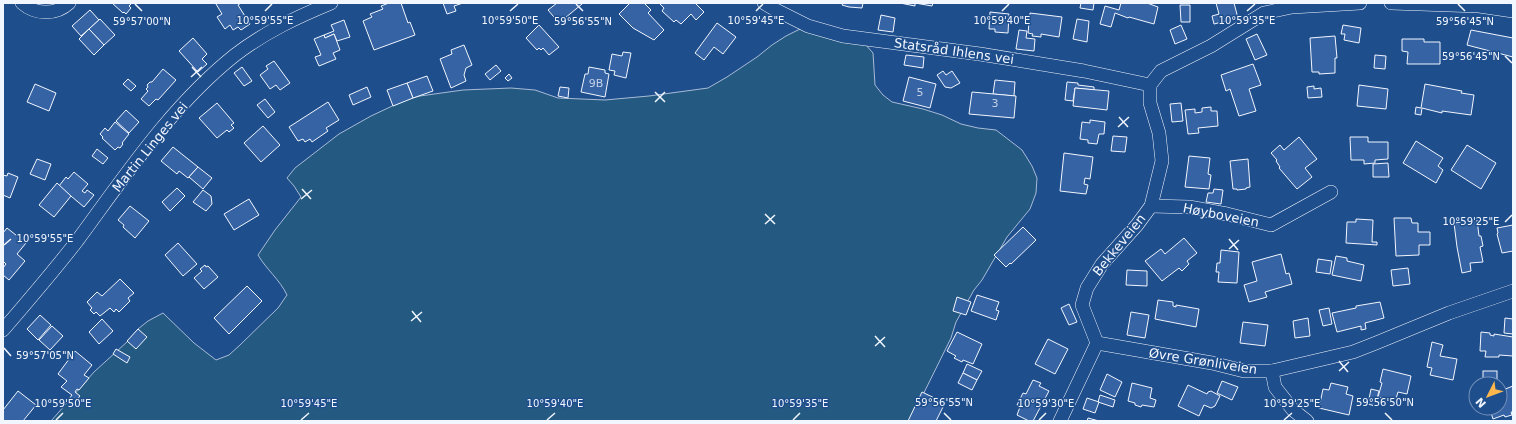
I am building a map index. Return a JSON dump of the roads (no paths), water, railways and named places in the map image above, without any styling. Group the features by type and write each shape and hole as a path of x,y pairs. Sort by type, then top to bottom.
{"street":[{"path":"22,3 32,9 50,12 58,10 69,3"},
{"name":"Martin Linges vei","path":"3,330 50,275 142,153 179,109 204,83 236,54 265,34 296,17 331,3"},
{"name":"Statsråd Ihlens vei","path":"764,3 808,26 843,36 980,54 1084,71 1150,85"},
{"path":"1150,85 1161,71 1211,46 1264,13 1292,7 1360,3"},
{"path":"1391,3 1479,6 1513,11"},
{"name":"Bekkeveien","path":"1097,343 1082,305 1087,288 1102,264 1137,225 1151,206 1162,162 1159,133 1150,103 1150,85"},
{"name":"Høyboveien","path":"1151,206 1189,207 1227,214 1272,225 1331,192"},
{"name":"Øvre Grønliveien","path":"1097,343 1244,370 1272,371 1353,352 1449,313 1513,291"},
{"path":"1060,421 1097,343"},
{"path":"1272,371 1275,387 1293,410 1307,421"}]}
